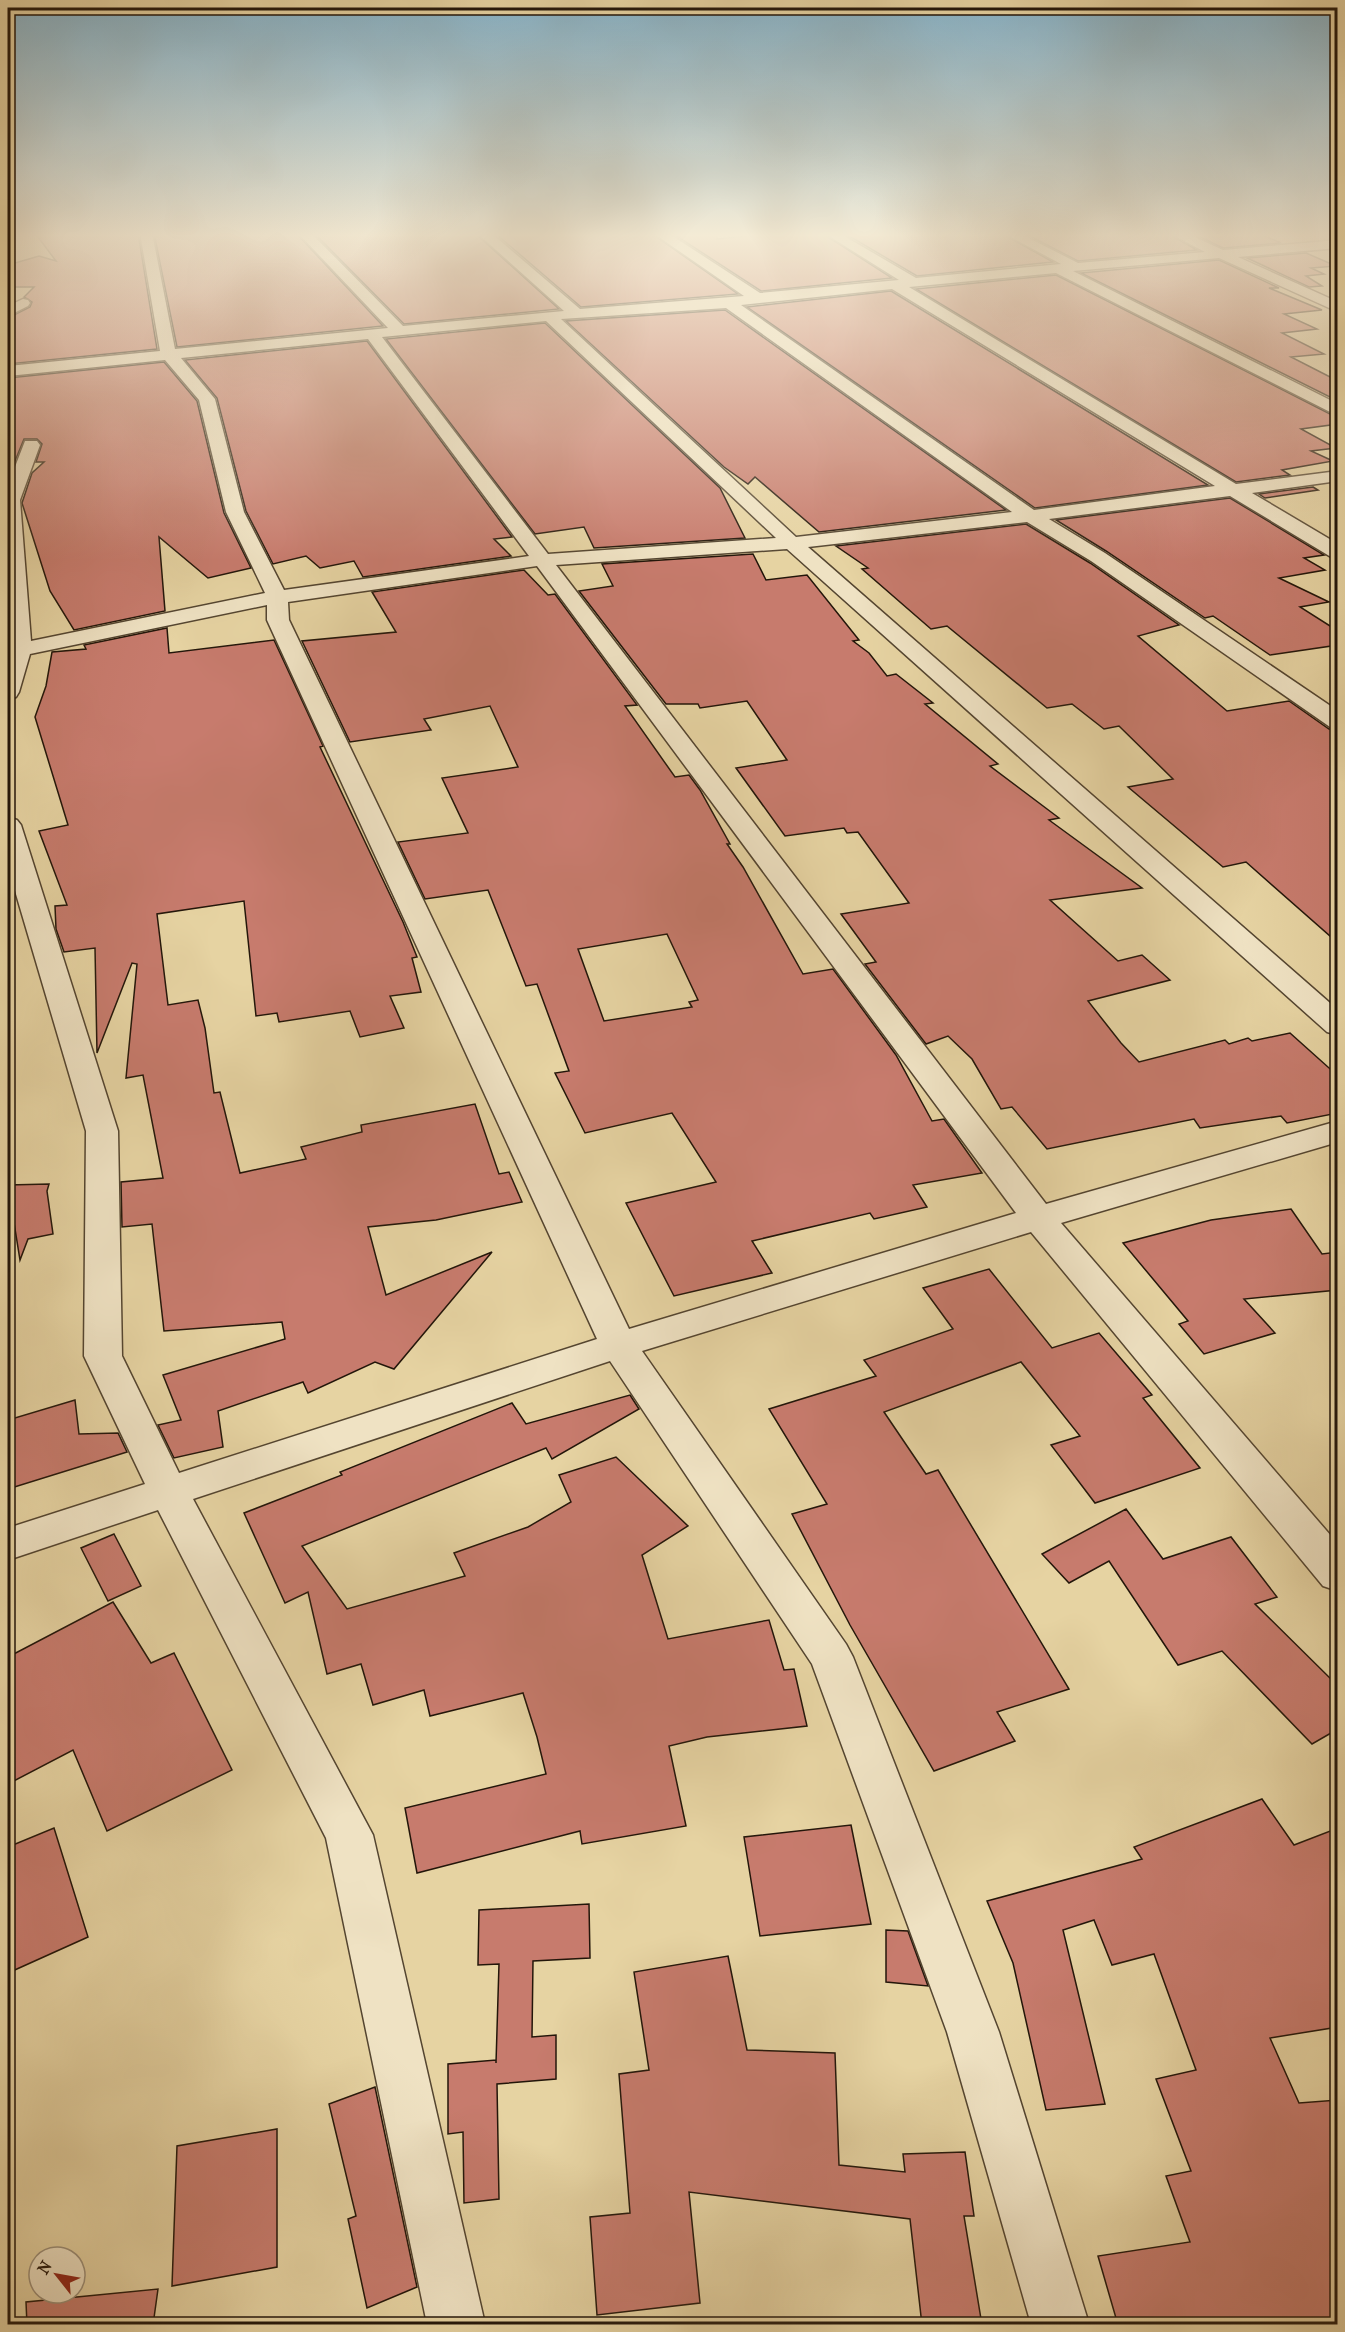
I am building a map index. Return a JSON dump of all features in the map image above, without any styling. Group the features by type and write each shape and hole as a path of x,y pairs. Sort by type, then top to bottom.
{"street":[{"path":"166,342 168,353 207,399 236,512 277,597 278,620 618,1345 831,1657 973,2032 1060,2325"},
{"path":"8,372 283,342"},
{"path":"392,342 540,560 1038,1218 1338,1574"},
{"path":"577,342 792,543 1338,1026"},
{"path":"784,342 1030,516 1098,557 1338,722"},
{"path":"997,342 1338,553"},
{"path":"1202,342 1338,411"},
{"path":"8,692 14,650 11,500 31,445"},
{"path":"14,650 277,597 540,560 792,543 1030,516 1338,476"},
{"path":"8,825 102,1131 103,1356 169,1492 349,1835 456,2325"},
{"path":"8,1544 618,1345 1038,1218 1338,1131"}],"building":[{"path":"8,342 156,342 157,349 8,364"},
{"path":"176,342 228,342 177,347"},
{"path":"368,342 512,537 494,539 511,556 363,577 354,561 320,568 306,556 273,564 246,511 217,398 185,360"},
{"path":"388,342 565,342 720,488 745,538 594,548 584,527 535,534"},
{"path":"589,342 770,342 1006,510 819,532 755,477 748,484 724,467"},
{"path":"797,342 974,342 1208,485 1035,508"},
{"path":"1004,342 1188,342 1338,418 1338,424 1301,429 1336,448 1311,451 1333,461 1282,470 1290,475 1236,482"},
{"path":"1219,342 1300,342 1324,354 1291,357 1338,381 1338,401"},
{"path":"164,362 197,401 224,513 251,568 208,578 159,537 165,611 74,630 50,591 22,503 32,473 44,462 36,462 42,444 37,439 24,439 15,461 8,461 8,378"},
{"path":"1313,487 1318,490 1265,498 1259,494"},
{"path":"1230,498 1324,555 1304,558 1325,570 1279,578 1329,602 1300,607 1338,631 1338,645 1270,655 1213,616 1205,618 1056,520"},
{"path":"1026,524 1090,563 1179,625 1138,636 1227,711 1289,701 1329,729 1338,731 1338,943 1246,862 1223,867 1128,787 1173,779 1119,726 1104,729 1072,704 1047,708 947,626 931,629 862,569 868,568 836,546"},
{"path":"753,554 766,580 807,575 859,640 853,641 869,653 887,676 896,674 933,703 925,704 998,764 990,766 1059,818 1049,820 1142,888 1050,900 1118,961 1142,955 1170,980 1088,1001 1139,1062 1225,1040 1229,1044 1248,1038 1252,1041 1290,1033 1338,1076 1338,1113 1287,1123 1281,1116 1200,1128 1194,1119 1047,1149 1012,1107 1001,1109 972,1059 948,1036 926,1044 865,964 876,962 841,914 909,903 858,832 847,833 844,828 785,836 736,768 787,760 747,701 700,708 698,704 666,704 579,591 613,586 602,564"},
{"path":"524,570 548,595 555,594 637,705 625,706 675,777 689,775 700,790 730,844 727,844 743,867 803,974 833,969 896,1055 932,1121 944,1119 982,1173 913,1185 927,1207 874,1219 870,1213 752,1241 772,1273 674,1296 626,1203 716,1182 672,1113 585,1133 555,1073 569,1071 537,984 526,986 488,890 425,899 398,842 468,833 442,778 518,767 490,706 424,719 431,730 350,742 302,641 396,632 372,592","holes":["667,934 698,1000 689,1002 692,1007 604,1021 578,949"]},
{"path":"167,628 169,653 274,640 323,746 320,747 403,922 417,957 412,958 421,992 390,996 404,1028 360,1037 350,1011 279,1022 277,1013 256,1016 244,901 157,914 168,1005 198,1000 205,1028 214,1093 220,1092 240,1173 306,1159 301,1147 362,1132 361,1125 475,1104 499,1174 509,1172 522,1202 436,1220 368,1227 386,1295 492,1252 394,1369 375,1362 308,1393 303,1382 218,1411 223,1447 174,1458 158,1425 181,1420 163,1375 285,1339 282,1322 164,1331 152,1224 122,1227 121,1182 163,1178 143,1075 126,1078 137,964 132,963 97,1053 95,948 64,952 56,929 55,906 67,905 39,831 68,825 35,717 46,686 52,652 86,649 84,645"},
{"path":"49,1184 47,1191 53,1234 28,1239 20,1260 8,1185"},
{"path":"1291,1209 1322,1254 1338,1252 1338,1290 1244,1299 1275,1333 1204,1354 1179,1324 1188,1321 1123,1243 1211,1220"},
{"path":"989,1269 1052,1348 1099,1333 1152,1395 1143,1398 1200,1468 1095,1503 1051,1445 1080,1436 1021,1362 884,1412 926,1474 938,1470 1069,1689 997,1712 1015,1741 934,1771 850,1625 792,1514 827,1504 769,1409 876,1376 864,1360 953,1329 923,1288"},
{"path":"630,1395 639,1409 552,1459 546,1448 302,1546 347,1609 465,1576 454,1553 528,1527 571,1502 559,1475 616,1457 688,1526 642,1555 668,1639 769,1620 784,1670 794,1669 807,1726 707,1737 669,1746 686,1826 582,1844 580,1831 417,1873 405,1808 546,1774 523,1693 430,1716 424,1690 373,1705 361,1664 327,1674 308,1592 285,1603 244,1513 342,1475 340,1472 512,1403 526,1424"},
{"path":"75,1400 79,1434 118,1433 127,1452 8,1489 8,1420"},
{"path":"1126,1509 1163,1559 1231,1537 1277,1597 1255,1604 1338,1686 1338,1729 1312,1744 1222,1651 1178,1665 1109,1561 1069,1583 1042,1554"},
{"path":"114,1534 141,1586 108,1601 81,1548"},
{"path":"113,1602 151,1663 174,1653 232,1770 107,1831 73,1750 8,1784 8,1657"},
{"path":"1262,1799 1294,1845 1338,1828 1338,2027 1270,2038 1299,2103 1338,2100 1338,2325 1118,2325 1098,2256 1190,2242 1166,2176 1191,2171 1156,2079 1196,2070 1154,1954 1112,1965 1094,1920 1063,1930 1105,2104 1046,2110 1013,1963 987,1901 1142,1859 1134,1847"},
{"path":"851,1825 871,1924 760,1936 744,1837"},
{"path":"54,1828 88,1937 8,1973 8,1847"},
{"path":"589,1904 590,1958 533,1961 532,2037 556,2035 556,2079 497,2084 499,2199 464,2203 463,2132 448,2134 448,2064 496,2060 496,2063 499,1964 478,1965 479,1910"},
{"path":"886,1930 908,1931 928,1986 886,1982"},
{"path":"728,1956 747,2050 835,2053 839,2165 905,2172 903,2154 965,2152 974,2216 964,2216 982,2325 922,2325 910,2219 689,2192 700,2303 597,2315 590,2217 630,2213 619,2074 649,2070 634,1972"},
{"path":"375,2087 417,2287 367,2308 348,2219 356,2216 329,2104"},
{"path":"277,2129 277,2267 172,2286 177,2146"},
{"path":"158,2289 153,2325 27,2325 26,2302 27,2305 87,2305 87,2296"}]}
